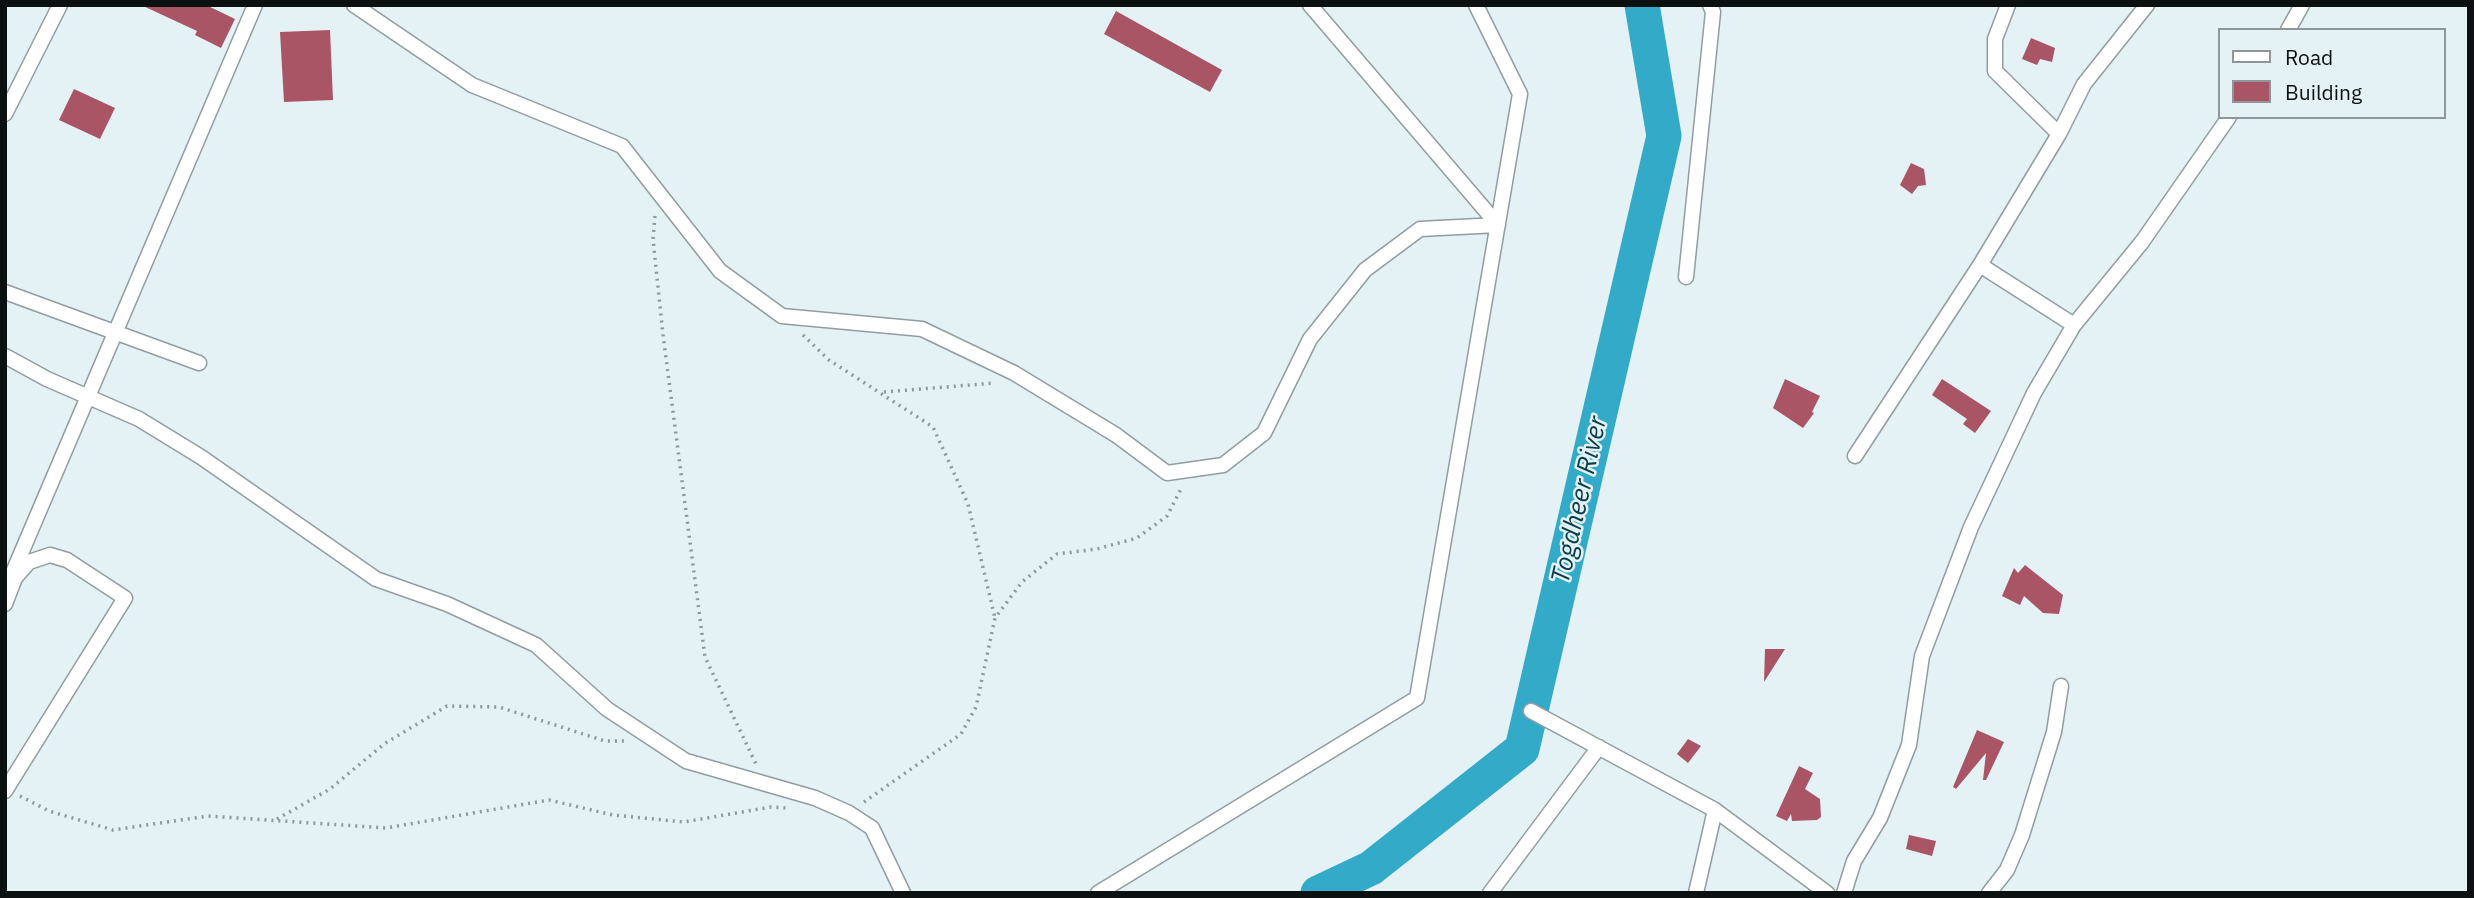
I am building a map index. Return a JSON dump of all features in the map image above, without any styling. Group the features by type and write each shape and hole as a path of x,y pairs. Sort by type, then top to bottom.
{"street":[{"path":"5,114 61,5"},
{"path":"5,591 255,5"},
{"path":"354,5 472,85 622,146 720,271 782,316 922,329 1026,381 1116,435 1167,473 1223,465 1264,433 1310,340 1365,271 1420,229 1498,225"},
{"path":"1310,5 1498,225"},
{"path":"1098,893 1417,698 1520,94 1476,5"},
{"path":"1686,277 1713,12 1710,5"},
{"path":"2008,5 1995,39 1995,71 2060,134"},
{"path":"1855,456 1980,265 2060,134 2084,84 2147,5"},
{"path":"2289,28 2302,5"},
{"path":"1844,893 1854,861 1880,818 1909,744 1922,656 1971,527 2034,393 2074,325 2142,242 2228,119"},
{"path":"1980,265 2074,325"},
{"path":"5,292 199,363"},
{"path":"5,356 139,419 201,457 376,579 447,604 536,645 607,709 686,761 815,798 872,828 903,893"},
{"path":"5,604 15,578 29,562 50,555 67,560 125,598 5,790"},
{"path":"1989,893 2007,870 2022,835 2054,732 2061,686"},
{"path":"1531,711 1715,810 1827,893"},
{"path":"1490,893 1599,747"},
{"path":"1696,893 1715,810"}],"path":[{"path":"658,192 653,239 705,657 764,782"},
{"path":"782,316 829,360 933,427 968,503 995,618"},
{"path":"882,392 1026,381"},
{"path":"276,820 330,789 384,744 447,706 499,707 605,741 658,743"}],"building":[{"path":"141,5 206,5 235,19 221,48 195,35 197,31"},
{"path":"1116,11 1222,70 1210,92 1104,34"},
{"path":"330,30 333,100 284,102 280,32"},
{"path":"2031,38 2055,48 2052,62 2040,59 2037,65 2022,59"},
{"path":"74,89 115,108 100,139 59,120"},
{"path":"1911,163 1924,169 1926,185 1918,186 1912,194 1900,185"},
{"path":"1785,379 1820,396 1812,412 1814,413 1803,428 1773,408"},
{"path":"1942,379 1991,411 1975,433 1963,424 1967,419 1932,395"},
{"path":"2025,565 2063,595 2059,614 2043,613 2024,596 2020,605 2002,596 2014,568 2018,573"},
{"path":"1765,649 1785,649 1764,682"},
{"path":"1977,730 2004,742 1986,780 1983,780 1986,753 1956,789 1953,787"},
{"path":"1688,739 1701,746 1688,763 1677,754"},
{"path":"1799,766 1813,773 1805,789 1820,799 1821,817 1817,820 1792,821 1791,814 1787,821 1776,816"},
{"path":"1909,835 1936,841 1932,856 1906,849"}],"waterway":[{"name":"Togdheer River","path":"1318,893 1371,868 1522,749 1664,136 1642,5"}]}
